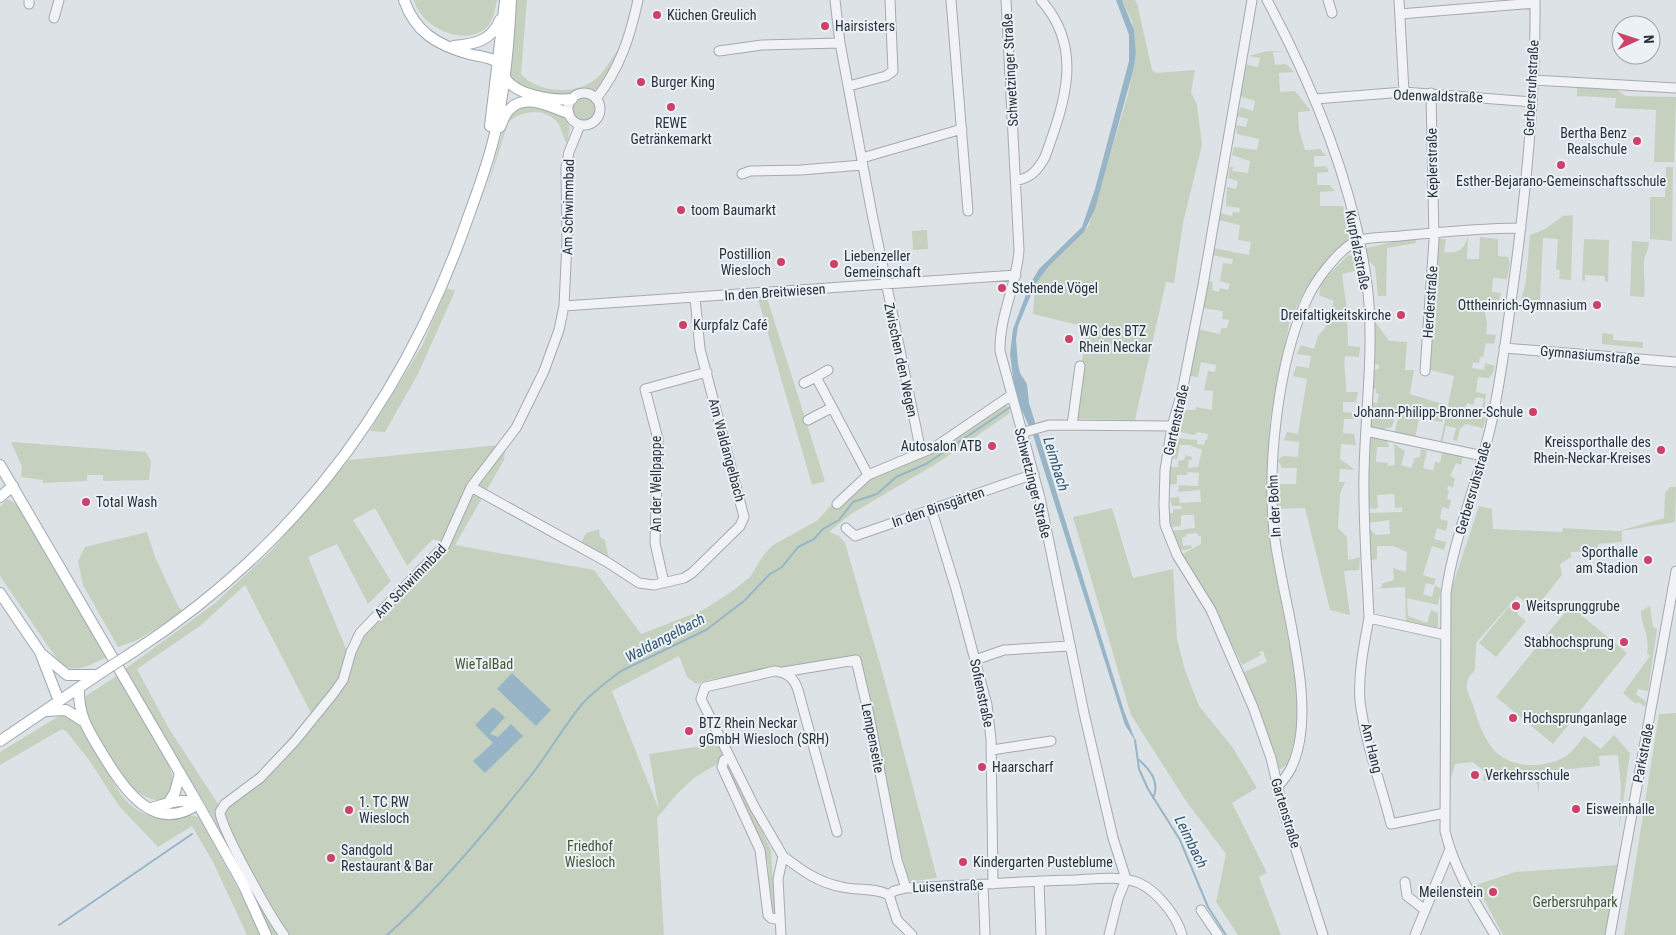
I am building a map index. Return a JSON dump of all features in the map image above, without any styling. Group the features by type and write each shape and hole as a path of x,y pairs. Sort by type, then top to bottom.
{"main road":[{"path":"404,0 410,16 421,31 448,46 470,54 487,57 498,63"},
{"path":"448,46 473,45 491,35 500,20 507,1"},
{"path":"474,202 490,128 507,1"},
{"path":"0,741 194,611 257,555 303,508 372,418 415,345 440,293 482,184 496,131 504,76 507,1"},
{"path":"504,76 508,83 519,90 558,100 572,99"},
{"path":"496,131 509,110 522,102 543,104 568,113"},
{"path":"0,465 198,804 243,884 266,935"},
{"path":"0,487 13,486"},
{"path":"0,498 13,486"},
{"path":"0,593 40,652 59,701"},
{"path":"40,652 67,675 87,676 99,674"},
{"path":"79,688 83,721"},
{"path":"45,712 66,710 74,713 83,721 127,792 139,802 160,813 173,813 190,809 198,804"},
{"path":"168,804 175,792 180,773"},
{"path":"151,808 186,800 198,804"}],"street":[{"path":"54,18 59,0"},
{"path":"596,99 613,75 626,49 638,0"},
{"name":"Zwischen den Wegen","path":"835,0 840,43 885,284 921,452"},
{"path":"849,86 886,76 893,71 890,0"},
{"path":"951,0 968,211"},
{"name":"Schwetzinger Straße","path":"1006,0 1019,250 1016,275 999,337 1003,368 1014,410 1026,431 1069,646 1113,838 1126,879"},
{"path":"1016,181 1030,177 1038,170 1045,157 1068,75 1067,52 1062,29 1054,15 1041,0"},
{"name":"Gartenstraße","path":"1252,0 1201,295 1179,408 1172,426 1165,470 1165,525 1177,556 1211,610 1224,636 1253,707 1271,758 1277,788 1323,935"},
{"name":"Kurpfalzstraße","path":"1266,0 1287,38 1314,99 1348,196 1367,286 1364,476 1368,621"},
{"path":"1328,0 1332,13"},
{"path":"1399,0 1404,92"},
{"path":"1400,14 1535,1"},
{"name":"Gerbersruhstraße","path":"1495,935 1470,893 1450,849 1445,831 1446,593 1450,568 1492,419 1504,348 1520,228 1532,102 1535,1"},
{"path":"719,51 762,45 840,43"},
{"path":"1533,80 1676,88"},
{"name":"Odenwaldstraße","path":"1314,99 1404,92 1532,102"},
{"path":"586,93 596,99 600,111 597,119 591,124 580,125 572,120 568,113 572,99 578,94 586,93"},
{"name":"Keplerstraße","path":"1430,93 1434,232"},
{"name":"Am Schwimmbad","path":"284,935 276,924 235,847 222,822 220,812 225,804 260,778 333,694 343,680 351,652 360,633 445,545 471,487 505,445 531,401 552,351 564,306 567,241 566,167 569,152 580,125"},
{"path":"742,174 750,171 801,170 862,161 962,128"},
{"path":"1358,241 1477,228 1520,228"},
{"name":"Herderstraße","path":"1425,372 1434,232"},
{"name":"In der Bohn","path":"1277,788 1292,767 1302,734 1302,700 1274,531 1272,469 1277,411 1300,314 1316,280 1334,260 1358,241"},
{"name":"In den Breitwiesen","path":"564,306 1016,275"},
{"name":"Am Waldangelbach","path":"471,487 607,562 638,583 646,585 664,583 684,578 692,573 744,520 699,343 695,298"},
{"name":"Gymnasiumstraße","path":"1504,348 1676,362"},
{"path":"1072,425 1080,366"},
{"path":"804,383 828,370"},
{"name":"An der Wellpappe","path":"664,583 655,543 658,439 646,389 707,372"},
{"path":"816,377 868,475"},
{"path":"837,504 854,486 868,475 935,446 1011,398"},
{"path":"808,420 831,408"},
{"path":"1026,431 1042,426 1172,426"},
{"path":"1366,430 1483,456"},
{"name":"In den Binsgärten","path":"846,528 855,536 1034,474"},
{"name":"Sofienstraße","path":"932,508 987,705 992,750 993,884"},
{"name":"Parkstraße","path":"1610,935 1676,571"},
{"path":"1368,621 1445,635"},
{"name":"Am Hang","path":"1368,621 1360,668 1360,701 1391,824 1445,813"},
{"path":"975,660 1004,650 1069,646"},
{"name":"Lempenseite","path":"783,856 755,808 701,698 703,690 708,685 775,671 783,672 856,660 869,714 897,860 906,888"},
{"path":"783,672 792,677 798,690 837,832"},
{"path":"992,750 1051,741"},
{"path":"730,756 724,760 722,767 760,850 768,915 771,918 780,920"},
{"path":"1415,935 1450,849"},
{"path":"782,935 778,879 783,856 804,872 828,884 851,889 872,889 889,895 897,920 912,935"},
{"path":"1110,935 1118,899 1126,879 1146,888 1167,908 1181,932"},
{"name":"Luisenstraße","path":"889,895 894,891 906,888 1039,881 1126,879"},
{"path":"1039,881 1041,935"},
{"path":"1405,882 1407,896 1424,910"},
{"path":"983,885 985,935"},
{"path":"1201,910 1218,935"}],"green space":[{"path":"414,0 497,0 488,26 476,34 465,36 454,35 433,25 424,18"},
{"path":"515,0 527,0 521,74 537,85 547,88 569,90 579,88 597,78 620,46 614,66 601,85 591,93 583,92 557,97 526,89 516,84 510,76 509,68"},
{"path":"1122,0 1135,0 1137,3 1152,70 1156,73 1195,70 1191,92 1197,105 1202,145 1183,223 1174,283 1166,282 1135,420 1073,419 1087,327 1033,314 1035,285 1049,266 1089,225 1128,95 1136,53 1132,21"},
{"path":"1267,51 1284,51 1273,52 1275,65 1286,64 1294,72 1279,73 1280,92 1295,91 1311,111 1298,112 1299,130 1305,150 1320,149 1326,156 1314,156 1314,167 1326,166 1329,172 1317,173 1317,185 1329,185 1335,191 1320,192 1320,206 1343,206 1350,230 1348,243 1329,258 1306,288 1290,320 1270,420 1269,488 1271,550 1297,685 1298,718 1294,742 1288,764 1281,769 1276,766 1244,672 1267,662 1263,651 1259,652 1261,655 1242,665 1214,608 1181,555 1201,544 1201,536 1198,536 1197,533 1186,534 1186,537 1182,537 1183,546 1191,545 1192,548 1180,551 1172,531 1195,528 1194,515 1181,515 1181,526 1171,527 1169,513 1173,513 1173,509 1182,509 1182,506 1172,506 1170,498 1179,497 1180,503 1201,502 1200,490 1178,492 1179,485 1198,486 1199,473 1188,472 1187,475 1177,475 1177,484 1169,485 1170,467 1178,467 1178,461 1184,460 1186,455 1192,457 1192,460 1189,460 1188,468 1198,467 1202,450 1189,445 1180,445 1177,459 1172,458 1174,438 1197,440 1197,444 1204,445 1205,440 1207,440 1208,434 1198,432 1194,435 1176,431 1183,410 1196,410 1196,407 1212,410 1213,391 1204,390 1208,371 1215,372 1216,365 1201,362 1198,377 1190,376 1198,329 1220,334 1221,328 1227,328 1229,320 1222,319 1223,311 1202,308 1207,281 1213,282 1212,290 1219,292 1220,288 1228,290 1230,284 1220,281 1223,263 1232,264 1233,259 1211,255 1213,248 1249,255 1251,242 1238,240 1240,225 1218,220 1219,213 1232,216 1233,212 1239,213 1240,208 1226,206 1227,187 1236,189 1238,181 1228,178 1230,167 1233,167 1232,171 1248,173 1250,161 1232,155 1234,147 1257,150 1259,139 1237,134 1236,125 1246,127 1248,119 1237,116 1241,107 1253,111 1255,101 1239,96 1244,64 1258,67 1260,58 1249,56"},
{"path":"1577,87 1613,88 1626,96 1676,97 1674,162 1654,162 1656,110 1615,108 1616,98 1577,96"},
{"path":"584,98 592,101 595,109 592,117 584,120 576,117 573,109 576,101"},
{"path":"525,106 535,106 562,114 570,128 567,143 560,127 552,117 539,112 519,115 508,123 485,196 505,123 516,109"},
{"path":"1666,167 1673,167 1672,241 1650,239 1650,197 1665,197"},
{"path":"1573,215 1571,280 1559,279 1560,270 1556,269 1558,239 1543,238 1540,303 1521,300 1526,281 1530,235 1545,229 1563,216"},
{"path":"927,230 928,249 913,250 912,231"},
{"path":"1415,236 1416,243 1387,248 1386,296 1378,296 1375,267 1365,257 1364,249"},
{"path":"1468,237 1467,259 1479,259 1480,237 1498,239 1498,256 1508,257 1510,263 1507,279 1493,278 1492,292 1501,293 1498,305 1490,304 1485,313 1487,323 1486,334 1496,335 1494,344 1486,343 1483,357 1480,357 1479,363 1473,362 1472,368 1484,370 1485,363 1495,366 1489,378 1478,377 1476,392 1486,394 1484,412 1481,411 1484,399 1478,397 1473,405 1467,403 1465,412 1486,418 1483,428 1466,424 1460,429 1457,441 1453,440 1456,428 1446,426 1442,444 1440,444 1454,376 1430,370 1438,239 1446,239 1444,252 1454,252 1462,248"},
{"path":"1584,239 1609,240 1608,282 1605,281 1604,276 1585,275 1585,281 1582,280"},
{"path":"1632,241 1649,242 1644,261 1644,297 1630,296"},
{"path":"1348,255 1356,257 1358,267 1354,271 1342,274 1347,310 1348,346 1360,347 1359,357 1345,356 1346,392 1358,392 1356,402 1343,402 1343,412 1356,413 1355,419 1344,419 1343,433 1354,434 1356,445 1341,444 1340,459 1355,470 1340,469 1339,482 1345,482 1340,494 1338,528 1347,537 1348,560 1360,557 1359,570 1344,571 1350,615 1330,610 1305,508 1277,509 1277,484 1296,484 1297,468 1282,468 1278,460 1283,456 1298,457 1299,442 1284,440 1287,432 1298,434 1307,379 1293,376 1296,366 1309,368 1311,356 1297,354 1301,345 1314,349 1318,336 1325,328 1334,301 1319,295 1321,283"},
{"path":"447,288 455,291 418,374 385,432 370,431 422,346"},
{"path":"767,298 825,481 812,485 758,299"},
{"path":"1376,323 1389,341 1407,342 1405,370 1414,370 1410,394 1446,405 1442,422 1419,418 1415,439 1394,434 1401,407 1398,404 1392,427 1379,430 1373,428 1370,424 1370,402 1377,403 1379,394 1376,393 1376,389 1370,389 1370,370 1379,369 1379,365 1372,364 1372,324"},
{"path":"1602,333 1613,334 1613,340 1643,342 1643,348 1602,344"},
{"path":"1005,405 1008,406 1010,413 939,462 851,514 829,532 839,536 845,543 883,674 937,878 908,882 860,658 713,679 696,684 687,677 679,656 612,691 659,810 649,754 722,743 726,751 717,764 694,778 677,794 657,818 664,935 272,935 213,817 125,669 214,604 272,550 349,460 499,445 505,448 504,460 455,545 594,570 641,634 703,610 734,590 750,577 763,556 773,545 818,520 832,504 854,486 921,452","holes":["375,508 407,566 433,539 442,542 347,651 308,557 337,544 368,604 391,581 353,520","245,585 311,713 264,768 218,804 168,727 137,669 200,626"]},
{"path":"1368,437 1387,440 1389,447 1377,447 1376,462 1388,463 1387,466 1395,465 1394,444 1405,451 1401,465 1411,468 1415,458 1420,457 1421,449 1427,451 1423,468 1433,471 1435,462 1440,463 1442,453 1463,456 1461,465 1456,463 1450,476 1455,478 1453,487 1448,486 1447,490 1449,491 1447,499 1451,500 1449,509 1442,507 1440,519 1448,521 1446,531 1437,528 1434,539 1446,542 1444,550 1432,546 1423,575 1436,579 1434,585 1426,583 1423,594 1432,597 1435,585 1441,589 1438,605 1407,598 1408,616 1427,623 1431,610 1438,613 1438,627 1435,629 1406,623 1405,587 1372,589 1381,588 1383,583 1394,580 1393,568 1406,572 1407,552 1393,546 1377,546 1377,559 1371,560 1370,529 1376,535 1390,534 1389,520 1369,523 1369,513 1402,512 1402,507 1395,508 1394,494 1377,495 1378,507 1376,509 1369,508"},
{"path":"11,442 146,452 151,461 149,480 103,481 103,475 87,475 87,481 43,483 43,480 21,477 22,467"},
{"path":"1670,487 1676,487 1675,522 1622,531 1622,542 1598,544 1598,551 1571,552 1571,557 1560,564 1562,575 1535,609 1517,596 1476,643 1475,670 1470,675 1467,684 1468,693 1477,719 1487,741 1494,750 1509,761 1528,765 1548,763 1566,756 1584,736 1601,749 1614,735 1630,753 1619,831 1621,786 1618,755 1599,756 1600,766 1539,772 1539,793 1534,773 1483,781 1485,772 1473,762 1455,764 1451,778 1451,590 1479,506 1492,509 1493,529 1562,532 1563,528 1619,531 1664,518 1665,493"},
{"path":"6,500 10,500 17,505 107,657 79,668 67,668 61,665 0,576 0,507"},
{"path":"1112,508 1133,578 1173,569 1177,639 1185,670 1199,706 1233,748 1257,788 1232,803 1267,873 1259,877 1281,935 1238,935 1216,902 1226,854 1186,801 1131,715 1073,517"},
{"path":"599,529 600,537 605,540 609,559 581,543 586,533"},
{"path":"147,532 155,557 179,608 185,611 137,640 118,647 83,585 78,561 85,547"},
{"path":"1515,599 1523,606 1517,614 1526,621 1496,657 1479,643"},
{"path":"1578,603 1585,609 1581,615 1627,653 1553,744 1496,697 1570,606 1574,609"},
{"path":"1650,606 1653,627 1657,629 1648,691 1638,689 1636,694 1646,702 1645,707 1638,702 1636,704 1623,693 1650,656 1647,653 1648,646 1641,611"},
{"path":"118,675 150,728 171,771 172,786 169,794 163,800 150,799 137,791 124,778 102,746 87,713 84,700 86,696"},
{"path":"64,713 84,730 115,785 133,807 142,813 151,815 187,815 199,818 261,935 247,935 213,862 192,826 158,847 119,806 89,760 66,731 62,729 0,765 0,752"},
{"path":"1676,713 1676,935 1624,935 1659,714"},
{"path":"727,766 731,766 771,850 775,915 771,910 768,864"},
{"name":"Gerbersruhpark","path":"1617,865 1606,935 1503,935 1476,885 1515,872"}],"water":[{"path":"1116,0 1122,0 1134,30 1136,53 1133,71 1095,209 1084,232 1049,266 1035,285 1018,326 1016,339 1020,373 1027,384 1029,403 1124,711 1136,742 1125,725 1033,435 1019,404 1014,385 1010,354 1013,329 1030,284 1039,269 1082,227 1095,189 1129,61 1129,35"},
{"path":"512,673 551,710 536,726 497,689"},
{"path":"493,707 505,717 490,734 498,737 511,724 523,736 485,773 473,761 493,743 475,725"}],"waterway":[{"name":"Waldangelbach","path":"387,935 423,901 476,842 533,773 575,713 596,690 621,671 706,630 744,601 770,574 782,567 798,547 814,539 823,529 839,520 853,502 877,494 896,477 926,464 1012,406"},
{"name":"Leimbach","path":"1135,740 1139,769 1148,789 1180,840 1208,907 1226,935"},
{"path":"1139,760 1151,772 1155,782 1153,798"},
{"path":"59,925 192,834"}],"place":[{"name":"Küchen Greulich","path":"657,15"},
{"name":"Hairsisters","path":"825,26"},
{"name":"Burger King","path":"641,82"},
{"name":"REWE Getränkemarkt","path":"671,107"},
{"name":"Bertha Benz Realschule","path":"1637,141"},
{"name":"Esther-Bejarano-Gemeinschaftsschule","path":"1561,165"},
{"name":"toom Baumarkt","path":"681,210"},
{"name":"Postillion Wiesloch","path":"781,262"},
{"name":"Liebenzeller Gemeinschaft","path":"834,264"},
{"name":"Stehende Vögel","path":"1002,288"},
{"name":"Ottheinrich-Gymnasium","path":"1597,305"},
{"name":"Dreifaltigkeitskirche","path":"1401,315"},
{"name":"Kurpfalz Café","path":"683,325"},
{"name":"WG des BTZ Rhein Neckar","path":"1069,339"},
{"name":"Johann-Philipp-Bronner-Schule","path":"1533,412"},
{"name":"Autosalon ATB","path":"992,446"},
{"name":"Kreissporthalle des Rhein-Neckar-Kreises","path":"1661,450"},
{"name":"Total Wash","path":"86,502"},
{"name":"Sporthalle am Stadion","path":"1648,560"},
{"name":"Weitsprunggrube","path":"1516,606"},
{"name":"Stabhochsprung","path":"1624,642"},
{"name":"Hochsprunganlage","path":"1513,718"},
{"name":"BTZ Rhein Neckar gGmbH Wiesloch (SRH)","path":"689,731"},
{"name":"Haarscharf","path":"982,767"},
{"name":"Verkehrsschule","path":"1475,775"},
{"name":"Eisweinhalle","path":"1576,809"},
{"name":"1. TC RW Wiesloch","path":"349,810"},
{"name":"Sandgold Restaurant & Bar","path":"331,858"},
{"name":"Kindergarten Pusteblume","path":"963,862"},
{"name":"Meilenstein","path":"1493,892"}],"park label":[{"name":"WieTalBad","path":"484,664"},
{"name":"Friedhof Wiesloch","path":"590,854"}]}
